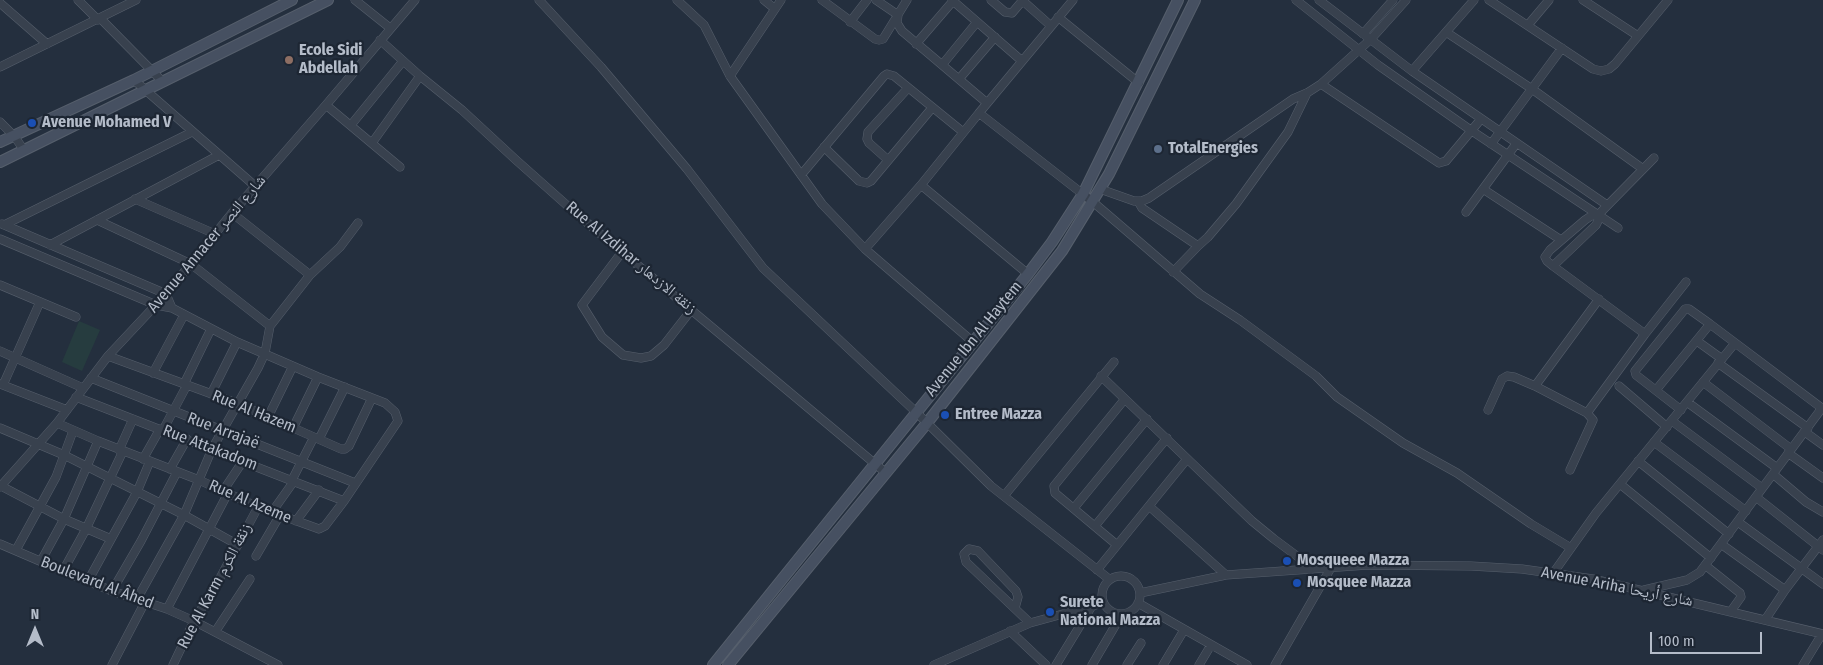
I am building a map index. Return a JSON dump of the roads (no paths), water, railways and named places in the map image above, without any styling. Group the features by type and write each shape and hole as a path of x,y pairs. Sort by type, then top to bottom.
{"street":[{"path":"78,0 163,82"},
{"path":"0,142 134,80 292,0"},
{"path":"0,162 328,0"},
{"path":"355,0 390,28"},
{"name":"Avenue Annacer شارع النصر","path":"0,487 57,423 108,356 166,294 232,213 415,0"},
{"path":"539,0 601,67 687,170 763,268 917,412 991,486 1109,579"},
{"path":"677,0 704,25 730,76 822,204 865,249 973,342"},
{"path":"764,0 775,9"},
{"path":"730,76 782,0"},
{"path":"822,0 830,3 850,22 879,40 883,39 907,0"},
{"path":"850,22 867,0"},
{"path":"876,0 898,15"},
{"path":"991,0 1005,12 1012,13 1023,0 1051,26"},
{"path":"865,249 921,185 1073,0"},
{"name":"Avenue Ibn Al Haytem","path":"713,665 1028,274 1061,229 1083,194 1178,0"},
{"name":"Avenue Ibn Al Haytem","path":"728,665 927,423 1073,235 1100,189 1195,0"},
{"path":"1296,0 1378,65 1491,144 1618,228"},
{"path":"1320,0 1412,71 1607,205"},
{"path":"1363,34 1393,0"},
{"path":"1100,189 1130,200 1138,201 1149,198 1294,99 1321,84 1371,39 1406,0"},
{"path":"1412,71 1474,0"},
{"path":"1489,0 1594,69 1605,70 1615,64 1668,0"},
{"path":"1528,25 1549,0"},
{"path":"1583,0 1638,36"},
{"path":"0,67 134,1"},
{"path":"916,44 952,1 1022,61"},
{"path":"0,3 47,44"},
{"path":"898,15 898,26 916,44 988,103"},
{"path":"1058,17 1139,83"},
{"path":"942,65 977,22"},
{"path":"1446,32 1532,89 1643,169"},
{"path":"959,79 995,37"},
{"name":"Rue Al Izdihar زنقة الازدهار","path":"380,40 622,252 886,473"},
{"path":"1491,144 1562,48"},
{"path":"351,125 403,61"},
{"path":"801,175 884,76 891,74 963,132"},
{"path":"372,143 420,76"},
{"path":"134,80 255,186"},
{"path":"1321,84 1439,163 1446,162 1481,119"},
{"path":"888,160 869,143 867,139 868,132 908,88"},
{"path":"1173,272 1208,237 1236,204 1288,132 1307,93"},
{"path":"326,105 400,167"},
{"path":"824,147 859,181 863,183 871,181 932,108"},
{"path":"979,113 1093,202 1200,294 1240,320 1316,376 1337,397 1403,443 1457,473 1531,524 1571,548"},
{"path":"0,122 14,136 24,150"},
{"path":"2,224 192,132"},
{"path":"1466,212 1516,144"},
{"path":"50,245 219,155"},
{"path":"1553,266 1596,225 1599,214 1654,158"},
{"path":"921,185 1028,274"},
{"path":"1483,190 1561,240"},
{"path":"135,199 215,234"},
{"path":"1138,201 1142,208 1198,246"},
{"path":"232,213 310,275"},
{"path":"1599,214 1591,216 1561,240 1546,255 1547,261 1645,334"},
{"path":"97,220 191,264 270,326"},
{"path":"112,665 141,601 184,515 212,449 239,404 265,353 270,326 310,275 340,247 358,223"},
{"path":"2,224 166,294 172,308"},
{"path":"1571,231 1579,241"},
{"path":"0,239 156,305 172,308 237,342 372,398"},
{"path":"622,252 582,305 602,337 623,355 641,358 651,356 664,345 692,309"},
{"path":"1587,413 1686,282"},
{"path":"0,285 76,317"},
{"path":"1535,386 1599,300"},
{"path":"40,302 1,384 67,410"},
{"path":"1642,590 1694,577 1711,558 1822,408 1710,324 1689,309 1684,309 1635,371 1636,375 1681,410"},
{"path":"153,373 184,315"},
{"path":"1656,390 1710,324"},
{"path":"88,581 137,492 147,460 173,411 210,329"},
{"path":"1697,341 1823,445"},
{"path":"211,394 237,342"},
{"path":"1554,572 1596,513 1735,343"},
{"path":"0,350 83,388"},
{"name":"Rue Al Hazem","path":"108,356 239,404 341,449 347,448 372,398"},
{"path":"1004,496 1114,362"},
{"path":"268,417 293,366"},
{"path":"1101,376 1252,521 1313,568"},
{"path":"1488,410 1502,379 1507,376 1535,386 1587,413 1593,420 1570,470"},
{"path":"293,428 318,377"},
{"name":"Rue Arrajaë","path":"91,378 355,482"},
{"path":"1703,382 1823,478"},
{"path":"1619,386 1669,424 1762,488"},
{"path":"256,556 301,461 317,438 345,387"},
{"name":"Rue Attakadom","path":"76,397 344,500"},
{"name":"Rue Al Azeme","path":"57,423 98,442 199,480 258,507 317,529 322,529 398,421 392,408 372,398"},
{"path":"1117,545 1055,493 1055,483 1124,400"},
{"path":"1687,402 1775,471 1806,502 1823,512"},
{"path":"63,572 111,479 134,419"},
{"path":"1074,508 1147,419"},
{"path":"0,428 64,455 184,515 238,545"},
{"path":"16,550 56,476 73,431"},
{"path":"1095,526 1167,438"},
{"path":"112,590 141,541 187,439"},
{"path":"41,561 64,519 98,442"},
{"path":"1654,442 1746,511"},
{"path":"1098,570 1187,459"},
{"path":"167,609 210,530 225,492 243,461"},
{"path":"1638,461 1729,534"},
{"path":"1620,484 1711,558"},
{"path":"0,487 64,519 111,539"},
{"path":"296,521 319,490"},
{"path":"1756,497 1821,546 1785,590 1765,620"},
{"path":"1149,506 1226,575"},
{"name":"Rue Al Karm زنقة الكرم","path":"173,665 194,621 258,507"},
{"path":"1738,522 1823,584"},
{"name":"Boulevard Al Âhed","path":"0,544 63,572 167,609 278,665"},
{"path":"1721,544 1785,590"},
{"path":"1015,608 1018,597 1016,591 978,551 970,549 967,551 964,554 966,562 1030,623"},
{"name":"Avenue Ariha شارع أريحا","path":"1140,593 1226,575 1332,566 1412,564 1471,566 1554,572 1642,590 1822,634"},
{"path":"1705,565 1740,593 1740,598 1731,611"},
{"path":"1275,665 1332,566"},
{"path":"1092,665 1122,614 1134,609 1138,603 1140,593 1136,582 1120,575 1109,579 1103,587 1101,598 1111,611 1122,614"},
{"path":"215,632 250,579"},
{"path":"934,665 946,663 1030,623 1103,603"},
{"path":"1138,603 1211,645 1237,663 1247,665"},
{"path":"1056,665 1092,606"},
{"path":"1163,665 1184,630"},
{"path":"1010,631 1043,664"},
{"path":"1803,665 1822,634"},
{"path":"1127,665 1140,643"},
{"path":"1199,665 1211,645"}],"place":[{"name":"Ecole Sidi Abdellah","path":"289,60"},
{"name":"Avenue Mohamed V","path":"32,123"},
{"name":"TotalEnergies","path":"1158,149"},
{"name":"Entree Mazza","path":"945,415"},
{"name":"Mosqueee Mazza","path":"1287,561"},
{"name":"Mosquee Mazza","path":"1297,583"},
{"name":"Surete National Mazza","path":"1050,612"}]}
